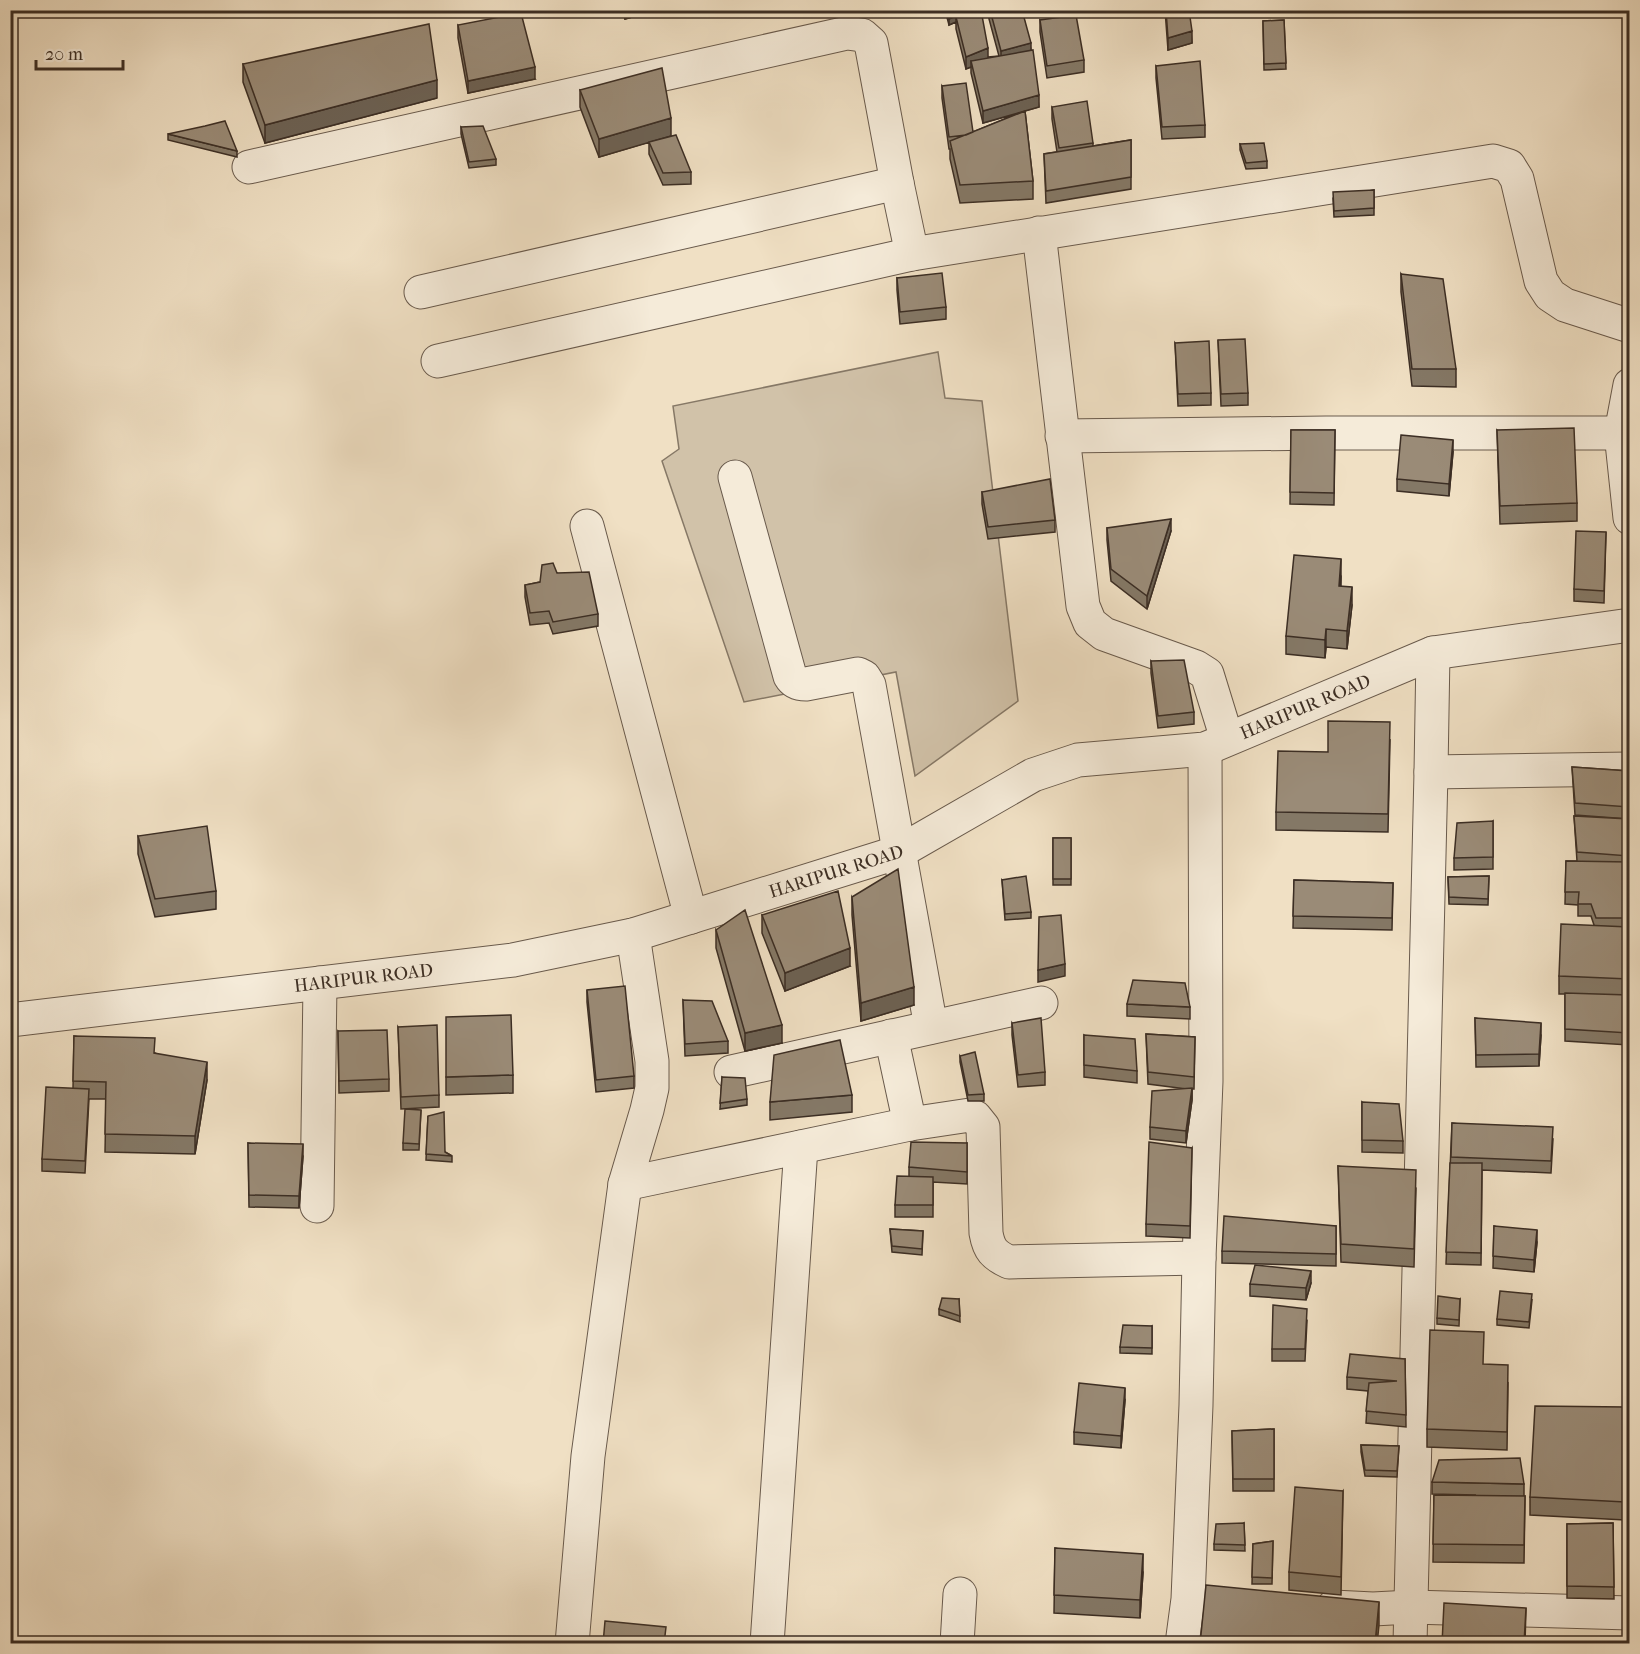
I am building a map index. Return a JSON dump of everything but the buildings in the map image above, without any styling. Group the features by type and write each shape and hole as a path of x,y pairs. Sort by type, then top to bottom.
{"street":[{"path":"249,167 847,33 862,35 871,43 912,254"},
{"path":"438,361 912,254 1493,161 1509,166 1517,179 1541,281 1550,295 1565,305 1629,326"},
{"path":"421,292 897,183"},
{"path":"1039,233 1083,606 1090,623 1104,634 1196,667 1207,674 1216,744 1196,1405 1201,1601 1182,1644"},
{"path":"1629,385 1621,433 1629,518"},
{"path":"1062,436 1621,433"},
{"path":"735,477 793,681 806,684 858,674 864,677 869,685 931,1027"},
{"path":"587,526 691,917"},
{"name":"HARIPUR ROAD","path":"10,1020 513,960 633,935 899,852 1033,775 1078,760 1216,744 1432,653 1629,625"},
{"path":"1410,1644 1432,653"},
{"path":"1431,772 1629,769"},
{"path":"572,1644 588,1456 625,1184 652,1088 652,1060 633,935"},
{"path":"317,1206 320,983"},
{"path":"731,1072 1041,1003"},
{"path":"891,1036 909,1124"},
{"path":"625,1184 909,1124 970,1115 975,1116 983,1126 986,1233 988,1246 997,1257 1009,1262 1199,1258"},
{"path":"767,1644 801,1147"},
{"path":"957,1644 960,1594"},
{"path":"1305,1606 1629,1613"}],"shaded area":[{"path":"938,352 945,398 982,401 1018,701 915,776 896,672 744,702 662,461 679,449 673,406"}]}
